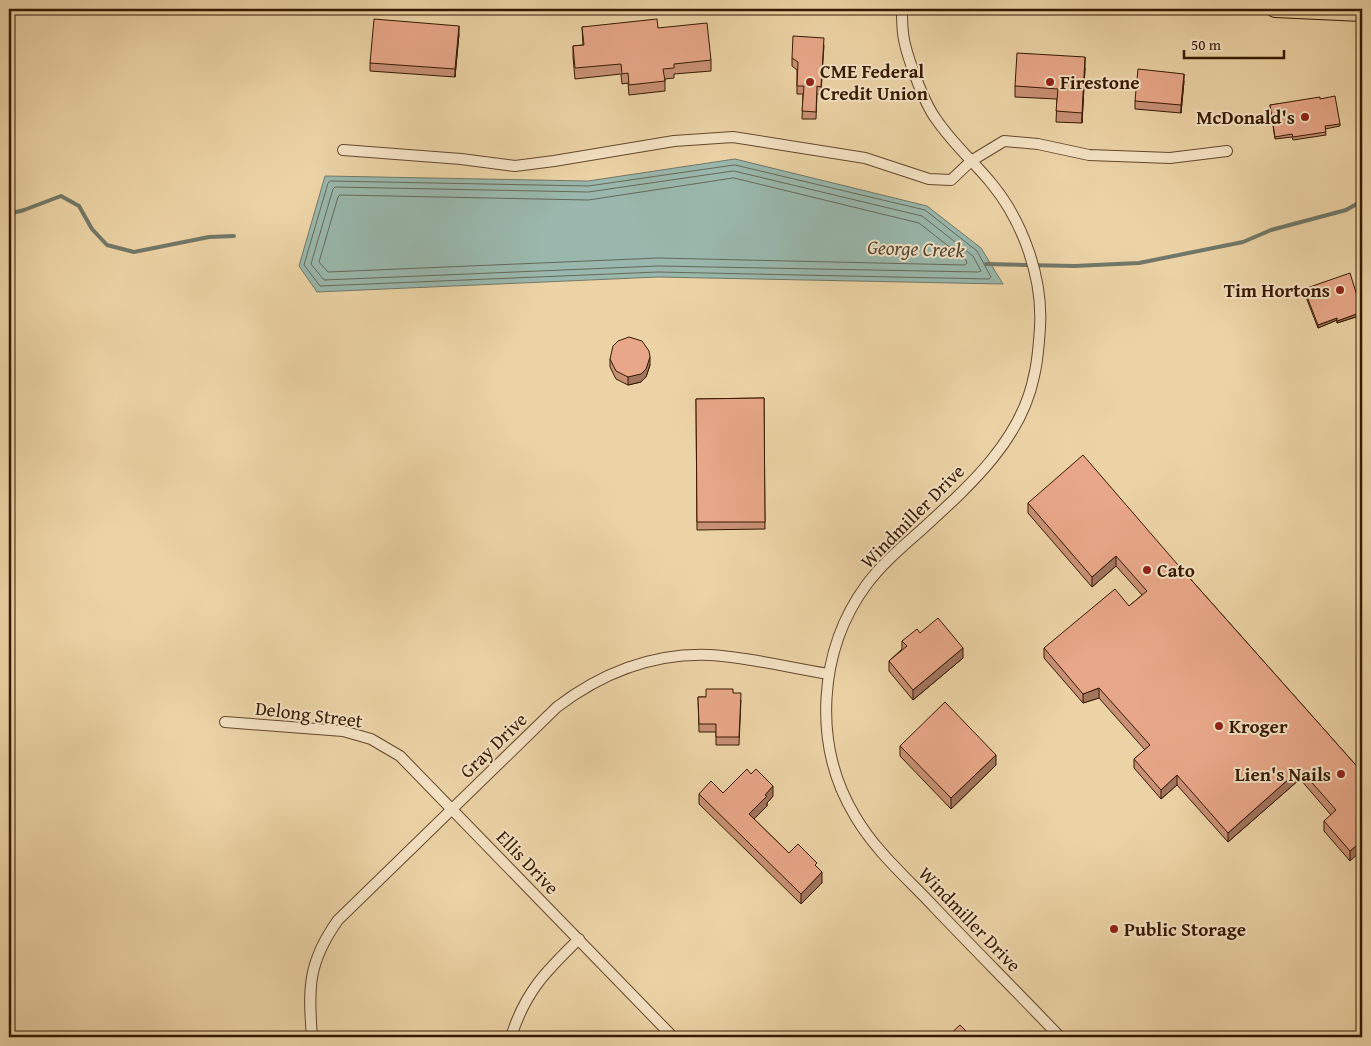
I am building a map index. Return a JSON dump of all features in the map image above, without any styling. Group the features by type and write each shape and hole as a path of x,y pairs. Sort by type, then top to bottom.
{"main road":[{"path":"1275,9 1362,13"}],"street":[{"name":"Windmiller Drive","path":"902,9 903,35 917,80 935,118 993,185 1017,220 1036,274 1040,323 1034,377 1020,418 993,457 967,488 880,568 866,585 844,623 829,674 826,708 830,752 843,794 861,826 878,849 1060,1037"},
{"path":"344,150 461,159 515,166 674,141 732,137 865,158 929,178 951,180 971,161 1004,141 1038,144 1089,155 1170,158 1227,151"},
{"name":"Gray Drive","path":"312,1037 311,980 318,952 327,935 346,911 452,808 558,707 581,690 613,672 644,662 666,658 710,656 829,674"},
{"name":"Delong Street","path":"225,722 343,731 371,739 400,756 452,808"},
{"name":"Ellis Drive","path":"452,808 579,939"},
{"path":"511,1037 524,1003 540,979 579,939 673,1037"}],"water":[{"path":"735,159 927,206 981,248 1003,284 658,277 317,292 299,266 325,176 588,181"}],"building":[{"path":"374,19 459,26 455,69 370,63"},
{"path":"657,19 658,28 707,23 711,60 674,64 674,68 663,69 665,81 629,85 628,73 622,74 621,64 575,68 573,46 584,45 582,27"},
{"name":"CME Federal Credit Union","path":"793,36 824,38 821,87 817,86 816,112 802,111 804,86 797,86 798,62 792,58"},
{"name":"Firestone","path":"1017,53 1085,57 1082,113 1056,111 1058,89 1015,86"},
{"path":"1138,69 1184,74 1181,105 1135,101"},
{"name":"McDonald's","path":"1335,96 1340,124 1325,126 1326,132 1293,137 1292,134 1275,137 1270,105"},
{"path":"1350,273 1362,312 1337,321 1337,318 1318,325 1304,289"},
{"path":"629,337 642,341 649,351 650,357 646,369 641,374 628,377 616,371 610,359 613,346 618,341"},
{"path":"764,398 765,522 697,522 696,399"},
{"name":"Kroger","path":"1083,455 1362,772 1362,841 1350,851 1324,821 1336,810 1300,769 1228,833 1177,775 1161,790 1134,759 1150,745 1099,688 1083,694 1044,648 1115,589 1129,606 1147,591 1116,556 1092,577 1028,503"},
{"path":"938,618 963,648 913,690 889,661 907,646 902,641 917,629 920,633"},
{"path":"706,689 733,689 733,693 741,693 739,737 716,737 716,724 699,724 698,697 706,697"},
{"path":"945,702 996,755 951,798 900,746"},
{"path":"747,769 751,774 756,769 773,786 765,795 767,796 749,814 789,853 798,844 817,863 815,865 822,872 801,894 699,794 711,781 723,793"},
{"path":"960,1025 972,1037 947,1037"}],"waterway":[{"name":"George Creek","path":"9,214 61,196 79,206 92,229 107,245 134,252 209,237 234,236"},
{"name":"George Creek","path":"986,264 1074,266 1139,263 1243,242 1271,230 1346,210 1362,201"}],"place":[{"name":"CME Federal Credit Union","path":"810,82"},
{"name":"Firestone","path":"1050,82"},
{"name":"McDonald's","path":"1305,117"},
{"name":"Tim Hortons","path":"1340,290"},
{"name":"Cato","path":"1147,570"},
{"name":"Kroger","path":"1219,726"},
{"name":"Lien's Nails","path":"1341,774"},
{"name":"Public Storage","path":"1114,929"}]}
